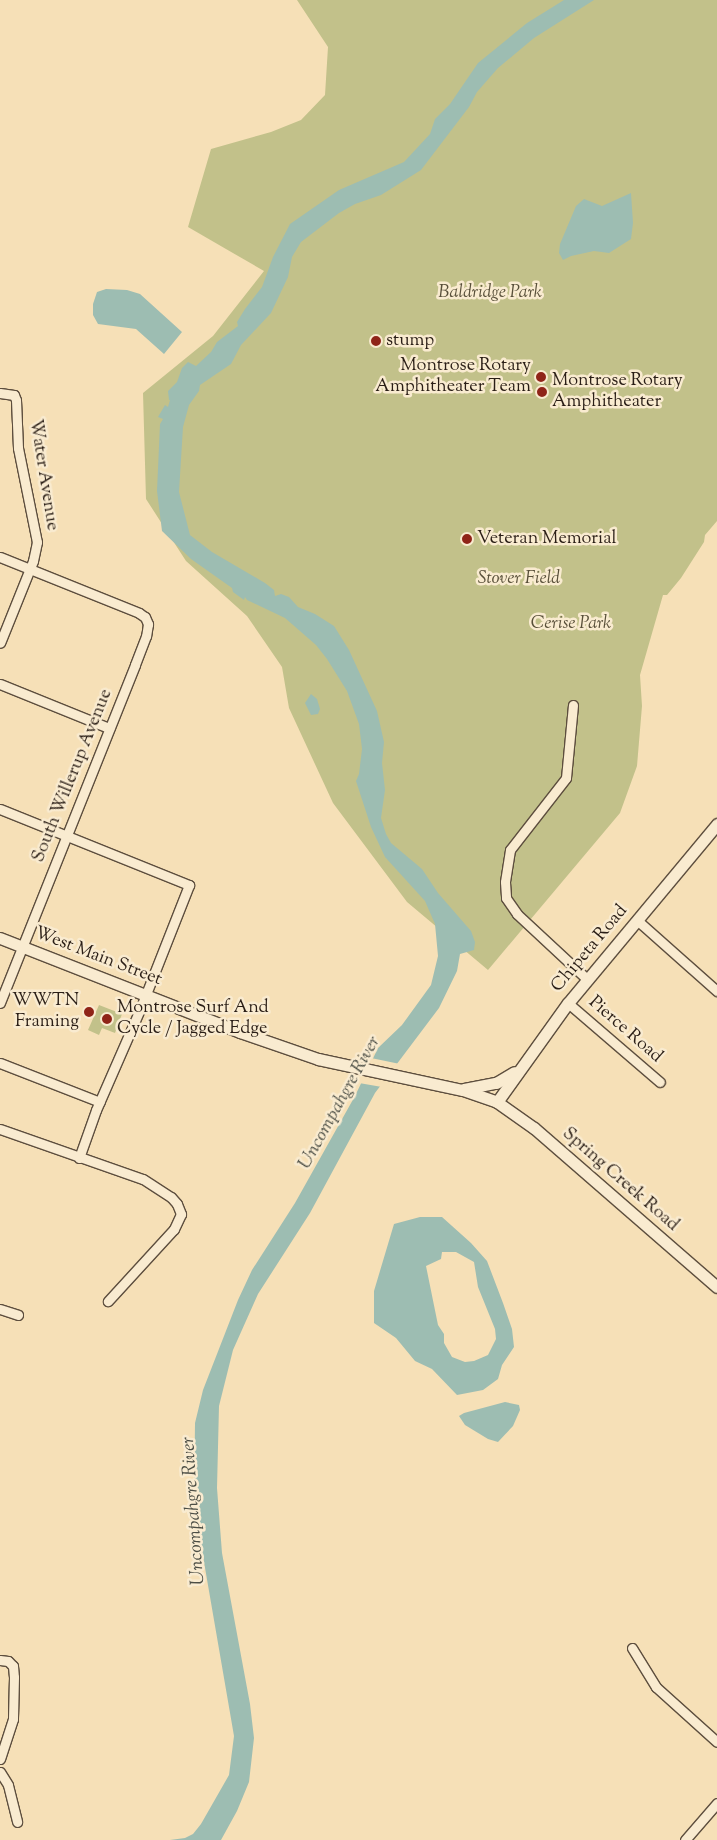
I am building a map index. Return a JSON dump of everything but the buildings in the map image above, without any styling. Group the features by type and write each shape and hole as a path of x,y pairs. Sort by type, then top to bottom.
{"main road":[{"name":"Chipeta Road","path":"498,1102 568,1003 717,824"},
{"name":"West Main Street","path":"0,938 318,1060 463,1090 498,1102"},
{"path":"463,1090 503,1080 530,1057"},
{"name":"Spring Creek Road","path":"498,1102 534,1128 717,1288"}],"street":[{"name":"Water Avenue","path":"0,393 14,395 16,400 18,448 37,542 36,552 0,643"},
{"path":"0,557 29,569"},
{"name":"South Willerup Avenue","path":"0,1003 146,636 148,624 145,617 29,569"},
{"path":"0,684 109,728"},
{"path":"573,705 566,778 510,850 505,882 506,898 517,914 587,979"},
{"path":"0,809 66,838 189,885 79,1158"},
{"path":"637,920 717,991"},
{"name":"Pierce Road","path":"568,1003 660,1082"},
{"path":"0,1062 100,1102"},
{"path":"0,1129 143,1179 171,1197 180,1209 179,1221 174,1229 108,1301"},
{"path":"0,1309 18,1315"},
{"path":"632,1648 656,1687 717,1742"},
{"path":"0,1660 8,1661 14,1666 13,1718 3,1741 0,1759"},
{"path":"0,1772 8,1785 17,1822"},
{"path":"685,1840 717,1803"}],"green space":[{"name":"Baldridge Park","path":"297,0 717,0 717,521 705,535 704,542 681,578 667,595 663,595 640,675 642,706 637,766 620,813 488,970 407,902 333,803 289,708 282,667 247,616 186,561 146,499 143,393 213,336 264,271 188,227 211,149 271,132 301,120 325,95 328,47"},
{"name":"Montrose Surf And Cycle / Jagged Edge","path":"99,1005 122,1014 115,1033 102,1028 99,1035 88,1030"}],"water":[{"path":"564,0 594,0 534,38 498,68 477,92 469,107 421,170 381,195 355,204 339,213 301,242 292,257 288,277 271,313 241,345 231,364 200,385 199,391 189,405 183,427 179,492 190,535 212,552 265,583 274,590 275,596 281,594 289,597 298,607 315,614 334,626 349,650 377,711 384,742 382,763 385,790 381,818 386,834 391,843 422,869 438,893 471,931 475,942 474,950 460,954 457,971 439,1008 375,1093 310,1213 258,1294 233,1350 219,1406 217,1488 222,1553 250,1704 254,1738 249,1782 237,1811 221,1840 170,1840 185,1838 193,1834 201,1824 229,1775 234,1736 194,1504 195,1423 203,1390 238,1300 252,1270 295,1203 355,1096 378,1048 402,1025 431,985 438,956 435,924 425,901 385,857 371,827 356,781 359,774 362,749 359,724 347,691 327,659 316,645 285,618 247,600 245,597 244,600 233,592 232,588 191,559 162,531 157,491 160,424 163,419 158,417 165,405 168,407 170,400 168,391 177,382 182,368 188,362 196,366 211,352 217,342 238,326 237,322 245,309 262,287 273,257 290,224 339,190 404,162 430,134 435,119 450,104 478,63 527,23"},
{"path":"631,193 633,223 631,239 609,253 594,251 571,256 563,260 559,253 560,244 576,206 584,199 602,206"},
{"path":"106,289 127,290 140,294 182,332 164,354 136,329 98,324 93,315 93,304 97,292"},
{"path":"311,694 317,699 320,709 318,714 311,715 305,703"},
{"path":"420,1217 442,1217 471,1243 487,1261 512,1329 514,1347 502,1365 498,1379 483,1390 457,1395 432,1369 415,1361 396,1338 374,1323 374,1291 394,1224","holes":["442,1252 456,1252 474,1262 478,1287 495,1329 496,1339 488,1355 474,1361 465,1362 452,1357 444,1343 444,1334 438,1325 426,1266 441,1259"]},
{"path":"505,1402 519,1405 520,1410 513,1426 498,1442 488,1439 465,1425 459,1416 464,1413"}],"pier":[{"path":"371,1058 400,1064 382,1087 359,1083"}],"place":[{"name":"stump","path":"376,341"},
{"name":"Montrose Rotary Amphitheater Team","path":"541,377"},
{"name":"Montrose Rotary Amphitheater","path":"542,392"},
{"name":"Veteran Memorial","path":"467,539"},
{"name":"WWTN Framing","path":"89,1012"},
{"name":"Montrose Surf And Cycle / Jagged Edge","path":"107,1019"}],"park label":[{"name":"Stover Field","path":"519,579"},
{"name":"Cerise Park","path":"571,624"}],"water label":[{"name":"Uncompahgre River","path":"340,1103"},
{"name":"Uncompahgre River","path":"194,1511"}]}
